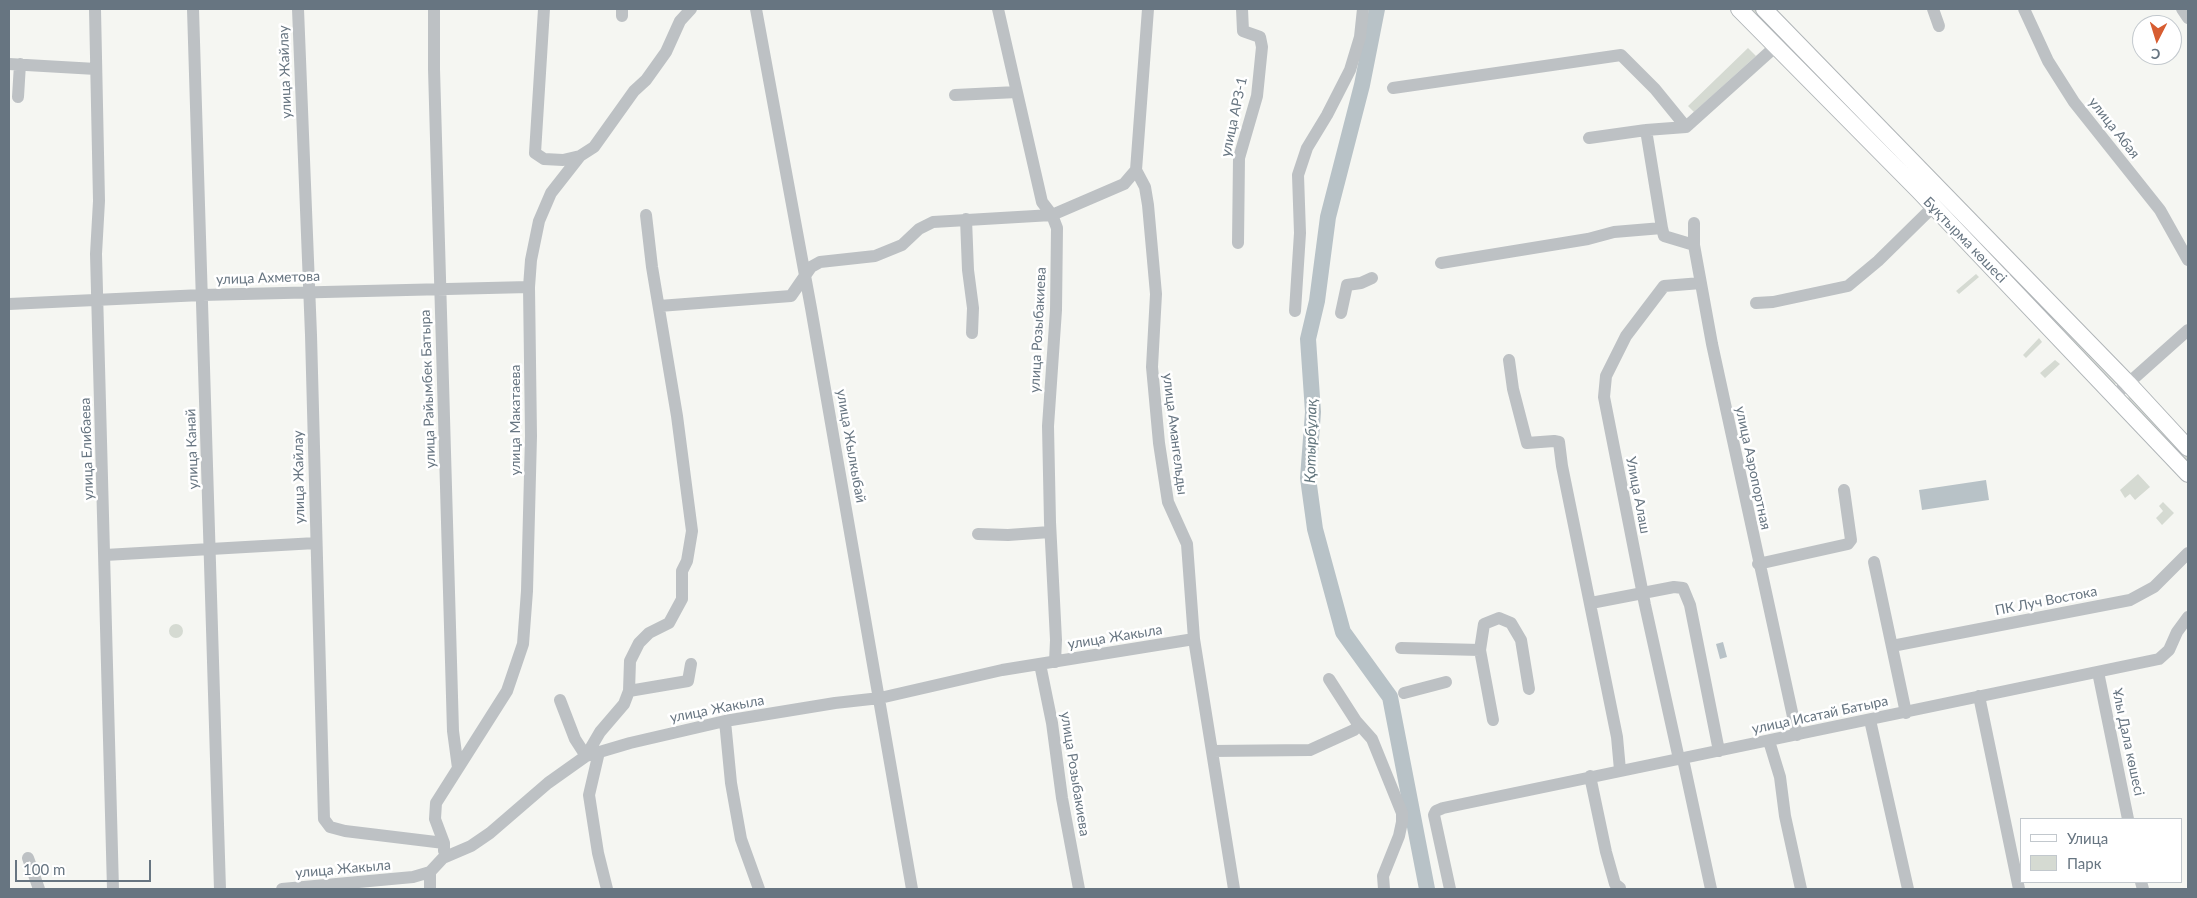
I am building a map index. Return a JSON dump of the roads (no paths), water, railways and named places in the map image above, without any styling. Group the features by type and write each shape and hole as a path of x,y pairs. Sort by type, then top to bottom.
{"main road":[{"name":"Бұқтырма көшесі","path":"1739,9 1933,207 2188,474"},
{"name":"Бұқтырма көшесі","path":"1764,9 2128,383 2188,448"}],"street":[{"name":"улица Елибаева","path":"95,9 99,201 96,254 113,889"},
{"name":"улица Канай","path":"193,9 220,889"},
{"name":"улица Жайлау","path":"298,9 324,820 330,827 346,831 444,843"},
{"name":"улица Райымбек Батыра","path":"434,9 453,730 458,768"},
{"path":"544,9 534,153 544,160 562,160 580,156"},
{"name":"улица Макатаева","path":"443,858 444,843 436,819 436,803 507,691 522,644 527,591 531,436 529,287 539,221 551,193 580,156 594,147 634,91 646,80 666,52 680,21 691,9"},
{"name":"улица Жылкыбай","path":"756,9 811,308 912,889"},
{"name":"улица Розыбакиева","path":"998,9 1042,202 1052,215 1056,228 1058,253 1048,426 1050,532 1056,640 1055,662"},
{"name":"улица Амангельды","path":"1148,9 1136,170 1145,187 1148,205 1156,294 1152,367 1159,443 1168,502 1187,544 1194,639 1234,889"},
{"name":"улица АРЗ-1","path":"1238,243 1239,158 1257,96 1262,47 1260,37 1243,30 1242,9"},
{"path":"1295,311 1300,233 1298,175 1307,148 1327,116 1350,70 1360,36 1363,9"},
{"path":"1933,9 1939,26"},
{"name":"улица Абая","path":"2024,9 2048,60 2074,102 2160,210 2188,260"},
{"path":"2182,9 2188,18"},
{"path":"1589,138 1646,130 1686,127 1776,47"},
{"path":"1393,88 1621,55 1655,89 1686,127"},
{"path":"18,97 14,64 96,69"},
{"path":"955,95 1017,92"},
{"path":"1646,130 1664,236 1694,245"},
{"path":"791,296 812,267 820,262 875,256 902,245 919,229 933,222 1052,215 1124,184 1136,170"},
{"path":"1756,304 1848,286 1878,261 1933,207"},
{"path":"560,700 575,739 586,756 600,732 624,704 630,691 630,661 638,643 649,633 669,623 682,599 682,571 687,561 692,531 677,416 646,216"},
{"path":"966,219 968,270 973,308 972,333"},
{"name":"улица Аэропортная","path":"1694,223 1694,245 1712,344 1758,564 1778,644 1797,736"},
{"path":"1442,263 1588,239 1614,232 1662,228"},
{"path":"1341,313 1348,285 1361,283 1372,278"},
{"name":"Улица Алаш","path":"1701,283 1664,286 1626,336 1606,376 1604,397 1642,593 1711,889"},
{"name":"улица Ахметова","path":"9,304 202,295 529,287"},
{"path":"659,306 791,296 811,308"},
{"path":"2114,396 2188,330"},
{"path":"1509,360 1513,389 1527,443 1560,442 1562,466 1618,737 1620,770"},
{"path":"1758,564 1848,544 1851,540 1844,490"},
{"path":"978,534 1008,535 1050,532"},
{"path":"105,555 316,544"},
{"name":"ПК Луч Востока","path":"1892,646 2130,600 2154,587 2188,553"},
{"path":"1874,562 1906,713"},
{"path":"1591,603 1674,587 1683,588 1688,596 1720,751"},
{"name":"улица Исатай Батыра","path":"1450,889 1434,815 1436,811 1590,776 1797,736 1979,696 2159,660 2169,650 2176,632 2188,617"},
{"path":"1493,720 1480,650 1484,624 1499,618 1511,623 1521,640 1529,689"},
{"name":"улица Жакыла","path":"282,889 413,877 430,872 443,858 471,846 490,833 548,782 586,756 630,743 725,721 835,703 880,698 1002,670 1194,639"},
{"path":"1400,648 1480,650"},
{"path":"630,691 688,681 691,664"},
{"name":"улица Розыбакиева","path":"1040,664 1052,723 1062,798 1079,889"},
{"name":"Ұлы Дала көшесі","path":"2098,672 2128,818"},
{"path":"1329,680 1359,724 1372,739 1402,813 1402,822 1384,876 1384,889"},
{"path":"1404,693 1446,682"},
{"path":"1979,696 2019,889"},
{"path":"1870,720 1908,889"},
{"path":"725,721 731,783 741,839 759,889"},
{"path":"1212,751 1310,750 1354,730 1359,724"},
{"path":"1769,741 1780,778 1801,889"},
{"path":"599,752 589,795 598,853 607,889"},
{"path":"1590,776 1606,852 1615,884 1620,888"},
{"path":"28,858 39,889"},
{"path":"430,872 430,889"}],"waterway":[{"name":"Қотырбұлақ","path":"1377,9 1362,85 1328,217 1317,301 1308,339 1313,412 1308,478 1315,529 1343,632 1390,697 1427,889"}]}
